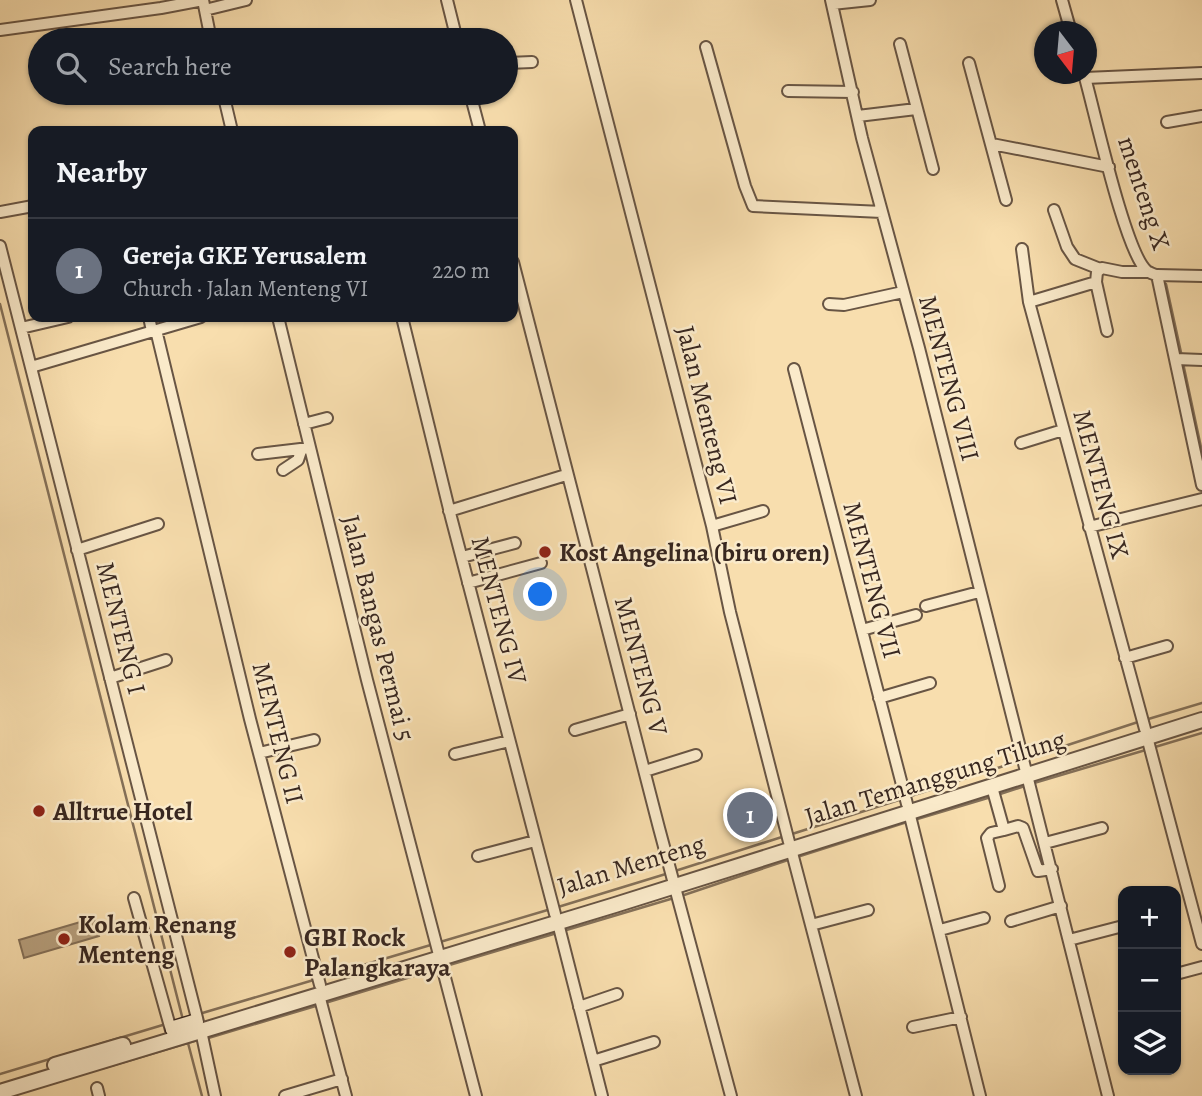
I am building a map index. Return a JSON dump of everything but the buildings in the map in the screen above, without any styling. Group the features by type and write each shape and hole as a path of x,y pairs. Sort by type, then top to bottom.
{"main road":[{"name":"Jalan Temanggung Tilung","path":"174,1032 197,1027"}],"street":[{"path":"0,30 162,8 246,0"},
{"path":"447,0 454,28"},
{"name":"Jalan Menteng VI","path":"576,0 712,526 730,612 856,1096"},
{"path":"831,2 870,0"},
{"path":"1062,0 1068,21"},
{"name":"MENTENG VIII","path":"831,2 882,212 919,348 1108,1096"},
{"path":"204,5 209,28"},
{"path":"900,44 933,169"},
{"path":"706,47 744,186 753,206 882,212"},
{"path":"518,63 532,62"},
{"path":"969,63 1006,200"},
{"path":"1097,76 1202,73"},
{"name":"menteng X","path":"1086,84 1122,217 1139,260 1152,274 1176,359 1202,485"},
{"path":"788,91 853,93"},
{"path":"226,105 231,126"},
{"path":"473,105 479,126"},
{"path":"858,116 916,109"},
{"path":"1167,122 1202,116"},
{"path":"992,144 1109,167"},
{"path":"0,212 28,207"},
{"path":"1054,210 1067,247 1075,259 1100,269 1202,276"},
{"name":"MENTENG I","path":"0,246 215,1096"},
{"name":"MENTENG IX","path":"1022,249 1029,302 1202,944"},
{"path":"1100,269 1096,282 1107,331"},
{"name":"MENTENG V","path":"518,282 566,475 731,1096"},
{"path":"1029,302 1096,282"},
{"path":"829,304 844,305 903,292"},
{"path":"22,328 47,322"},
{"name":"MENTENG II","path":"151,322 346,1096"},
{"path":"31,367 183,322"},
{"name":"Jalan Bangas Permai 5","path":"279,322 304,424 305,449 476,1096"},
{"name":"MENTENG IV","path":"403,322 449,511 602,1096"},
{"path":"1176,359 1202,360"},
{"name":"MENTENG VII","path":"794,369 940,930 980,1096"},
{"path":"304,424 327,418"},
{"path":"1021,443 1063,430"},
{"path":"258,454 305,449"},
{"path":"283,470 298,460 305,449"},
{"path":"449,511 566,475"},
{"path":"1089,527 1202,499"},
{"path":"712,526 763,511"},
{"path":"77,550 158,524"},
{"path":"462,558 515,542"},
{"path":"468,583 541,563"},
{"path":"926,606 979,592"},
{"path":"862,630 916,615"},
{"path":"1125,659 1167,646"},
{"path":"110,678 166,660"},
{"path":"880,698 930,683"},
{"path":"1146,733 1202,712"},
{"path":"575,730 630,714"},
{"name":"Jalan Temanggung Tilung","path":"197,1027 908,808 992,787 1027,771 1146,733 1202,720"},
{"path":"259,753 314,740"},
{"path":"456,754 509,741"},
{"path":"645,771 696,755"},
{"path":"908,808 1027,771"},
{"path":"992,787 1004,830"},
{"path":"999,886 987,838 991,833 1018,826 1023,828 1038,872 1052,869"},
{"path":"1045,842 1102,828"},
{"path":"478,856 535,841"},
{"path":"134,898 174,1032"},
{"path":"1011,921 1061,906"},
{"path":"811,925 868,910"},
{"path":"940,930 984,918"},
{"path":"1069,940 1118,927"},
{"path":"1181,973 1202,967"},
{"path":"579,1007 617,994"},
{"path":"913,1027 961,1017"},
{"name":"Jalan Temanggung Tilung","path":"0,1092 174,1032"},
{"path":"593,1061 654,1042"},
{"name":"Jalan Temanggung Tilung","path":"0,1082 111,1054"},
{"path":"285,1096 342,1079"}],"shaded area":[{"path":"94,918 99,936 24,958 19,940"}],"waterway":[{"path":"1166,284 1182,357"},
{"path":"0,304 183,1020"},
{"path":"1183,363 1202,452"},
{"path":"1145,720 1202,703"},
{"path":"1025,759 1138,722"},
{"path":"1155,747 1202,733"},
{"path":"1034,783 1149,749"},
{"path":"908,797 1019,761"},
{"path":"997,795 1028,785"},
{"path":"914,820 991,797"},
{"path":"792,834 902,799"},
{"path":"797,857 907,822"},
{"path":"675,871 785,836"},
{"path":"681,896 791,859"},
{"path":"558,907 669,873"},
{"path":"563,931 674,898"},
{"path":"440,942 551,909"},
{"path":"446,966 557,933"},
{"path":"323,977 434,944"},
{"path":"325,1003 440,968"},
{"path":"199,1014 317,979"},
{"path":"205,1039 319,1005"},
{"path":"0,1074 166,1024"},
{"path":"104,1068 198,1040"},
{"path":"188,1043 202,1096"}],"place":[{"name":"Kost Angelina (biru oren)","path":"545,552"},
{"name":"Alltrue Hotel","path":"39,811"},
{"name":"Gereja GKE Yerusalem","path":"750,815"},
{"name":"Kolam Renang Menteng","path":"64,939"},
{"name":"GBI Rock Palangkaraya","path":"290,952"}]}
